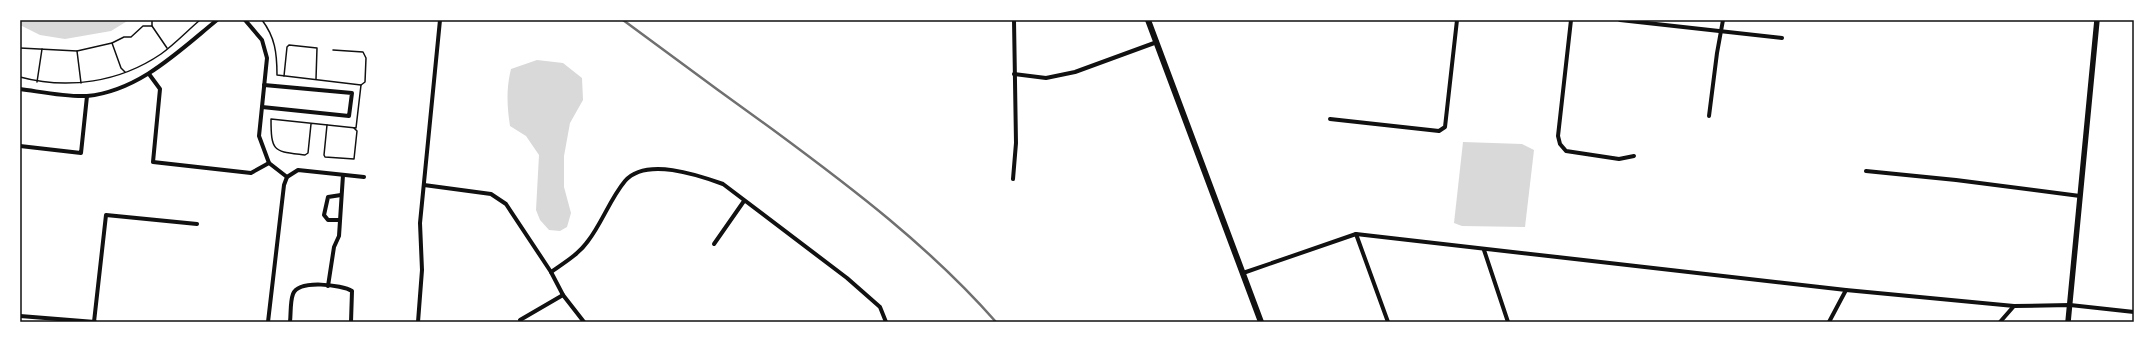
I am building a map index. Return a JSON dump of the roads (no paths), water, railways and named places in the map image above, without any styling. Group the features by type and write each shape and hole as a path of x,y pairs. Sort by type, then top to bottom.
{"main road":[{"path":"1148,20 1261,322"}],"street":[{"path":"20,89 51,94 87,96 118,88 149,74 217,20"},
{"path":"246,20 262,40 267,58 259,136 269,163 287,177"},
{"path":"418,322 422,270 420,223 440,20"},
{"path":"1013,179 1016,143 1014,20"},
{"path":"1330,119 1439,131 1445,127 1457,20"},
{"path":"1571,20 1558,136 1560,144 1566,151 1620,159 1634,156"},
{"path":"1620,20 1782,38"},
{"path":"1709,116 1723,20"},
{"path":"2068,322 2097,20"},
{"path":"1014,74 1046,78 1076,72 1157,42"},
{"path":"149,74 160,89 153,162 251,173 269,163"},
{"path":"262,107 349,116 352,94 264,85"},
{"path":"20,146 81,153 87,96"},
{"path":"551,272 572,257 588,242 625,181 640,171 657,169 700,176 723,184 847,278 880,307 886,322"},
{"path":"268,322 284,185 287,177 298,170 364,177"},
{"path":"1866,171 1956,180 2080,196"},
{"path":"328,286 334,247 339,236 343,175"},
{"path":"424,185 491,194 506,204 551,272 563,295 584,322"},
{"path":"339,220 328,220 324,215 328,197 341,196"},
{"path":"714,244 744,201"},
{"path":"20,316 95,322 106,215 197,224"},
{"path":"1356,234 1388,322"},
{"path":"1243,273 1356,234 1484,250 1846,290 2014,306 2070,305 2134,312"},
{"path":"1484,250 1508,322"},
{"path":"290,322 293,294 296,289 310,285 344,287 352,291 351,322"},
{"path":"1829,322 1846,290"},
{"path":"520,320 563,295"},
{"path":"2000,322 2014,306"}],"railway":[{"path":"623,20 861,196 944,268 996,322"}]}
